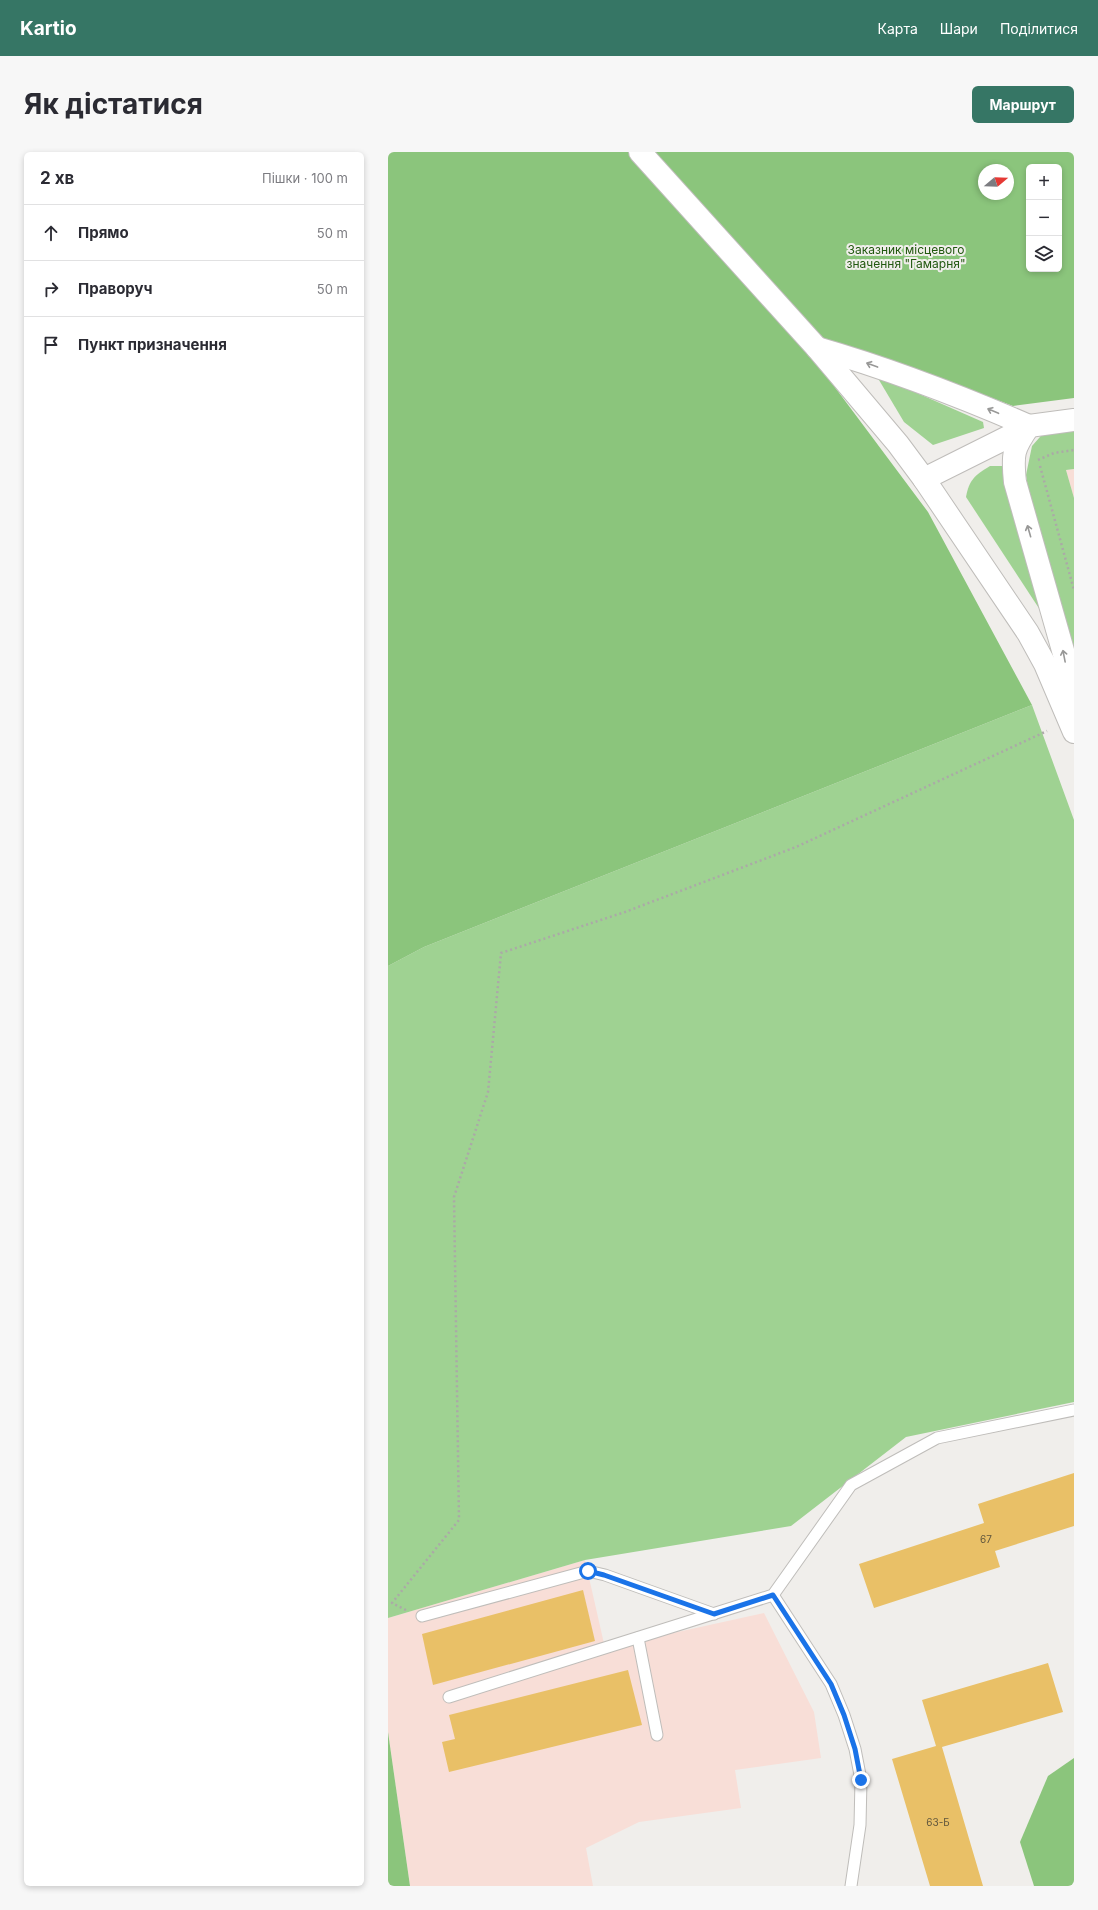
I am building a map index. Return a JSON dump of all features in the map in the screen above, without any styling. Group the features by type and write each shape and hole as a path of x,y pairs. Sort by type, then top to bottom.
{"street":[{"path":"640,152 817,348 898,444 924,479 1028,633 1045,664 1073,726"},
{"path":"817,348 868,363 979,405 1029,426"},
{"path":"924,479 1029,426 1074,420"},
{"path":"1029,426 1016,445 1013,464 1015,482 1064,654 1073,726"}],"lane":[{"path":"449,1697 773,1595 852,1485 937,1438 1074,1410"},
{"path":"422,1616 588,1571 604,1575 714,1614"},
{"path":"773,1595 831,1684 844,1715 855,1749 861,1780 860,1825 851,1886"},
{"path":"638,1638 657,1735"}],"path":[{"path":"1074,450 1054,453 1038,460 1074,590"},
{"path":"422,1616 409,1612 392,1603 459,1520 454,1197 488,1092 501,953 625,912 796,847 1042,733 1073,726"}],"shaded area":[{"path":"1074,469 1074,498 1066,470"},
{"path":"585,1560 605,1648 764,1613 814,1712 821,1758 735,1770 741,1808 639,1822 586,1848 593,1886 410,1886 388,1732 388,1618"}],"green space":[{"name":"Заказник місцевого значення \"Гамарня\"","path":"388,152 1074,152 1074,398 1013,406 911,367 849,346 832,366 828,378 928,512 1032,705 424,947 388,966"},
{"path":"876,375 983,422 984,428 933,445 904,422"},
{"path":"1074,426 1074,469 1066,470 1074,498 1074,651 1029,494 1026,475 1032,446 1047,429"},
{"path":"990,466 1002,466 1004,469 1044,616 966,497 969,486 974,478"},
{"path":"1032,705 1074,820 1074,1402 906,1437 791,1526 585,1560 388,1618 388,966 424,947"},
{"path":"388,1732 410,1886 388,1886"},
{"path":"1074,1758 1074,1886 1034,1886 1020,1842 1048,1776"}],"building":[{"path":"1074,1473 1074,1526 995,1551 1000,1567 874,1608 859,1564 984,1523 978,1504"},
{"path":"583,1590 595,1641 433,1685 422,1634"},
{"path":"1048,1663 1063,1712 942,1747 983,1886 930,1886 892,1759 936,1746 922,1700"},
{"path":"628,1670 642,1725 449,1772 442,1742 455,1739 449,1715"}],"route":[{"path":"588,1571 604,1575 714,1614 773,1595 831,1684 844,1715 855,1749 861,1780"}]}
